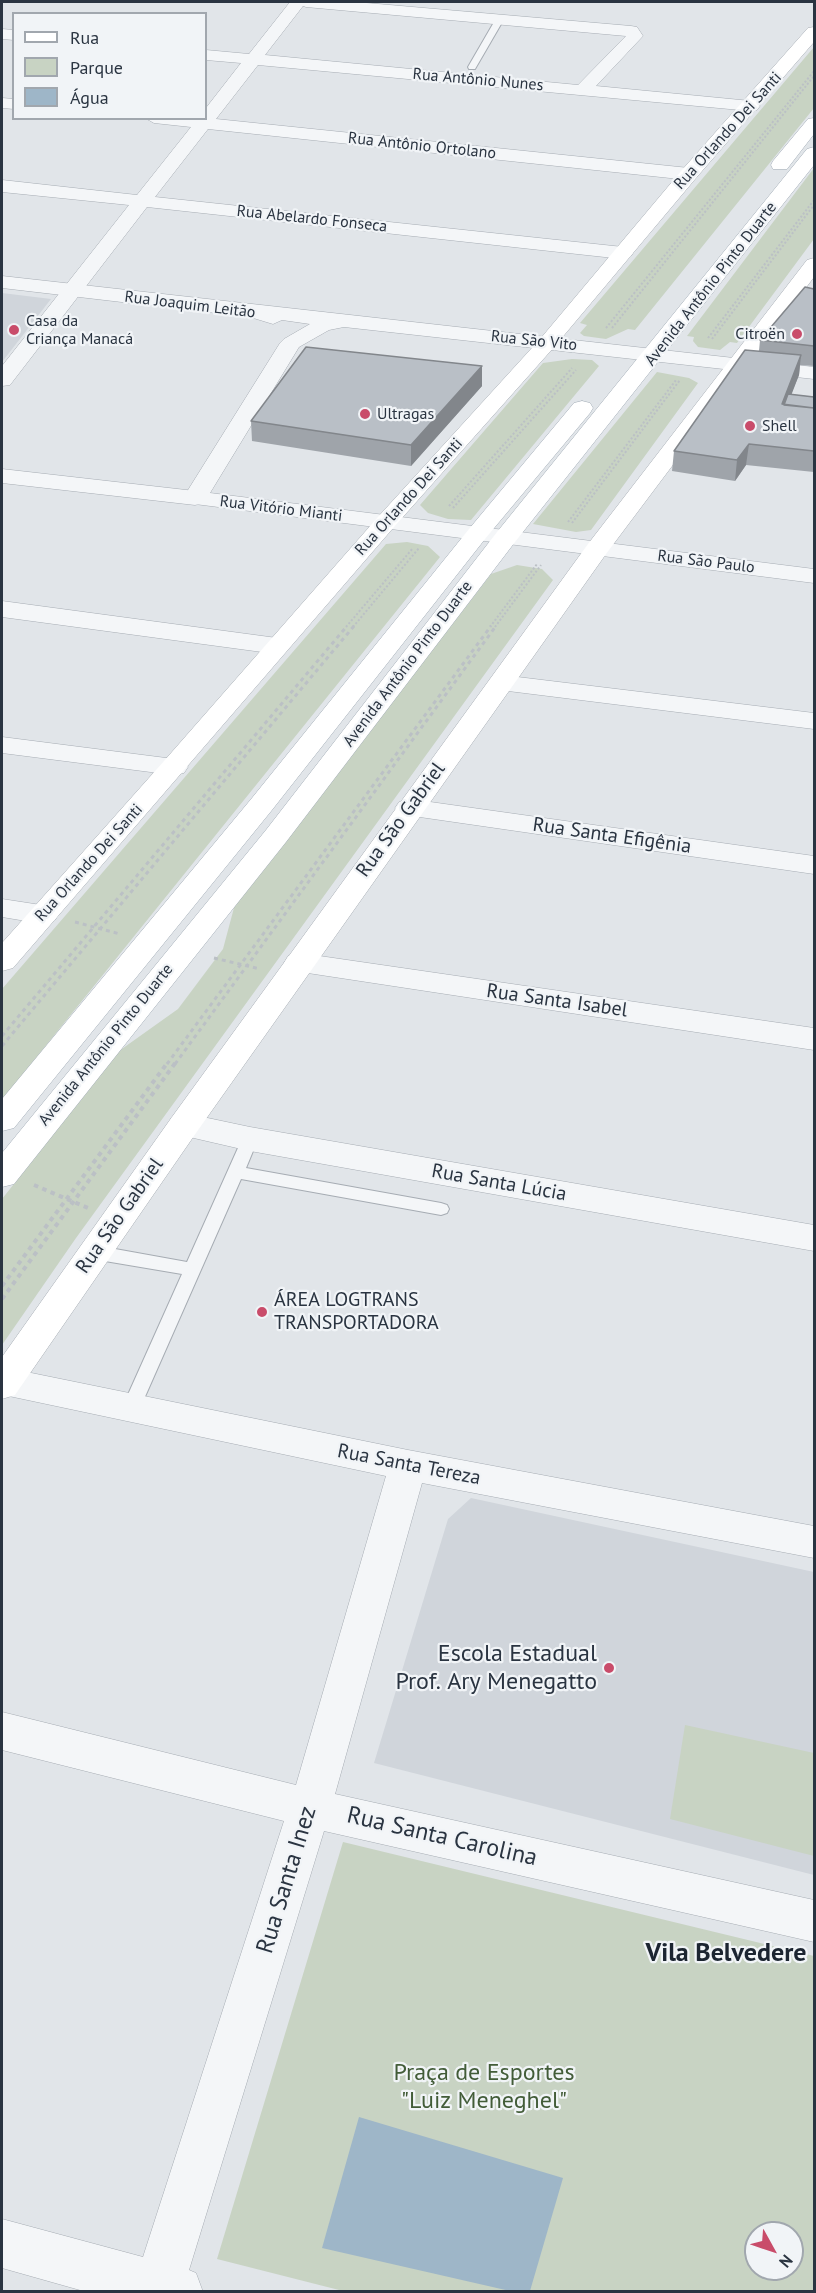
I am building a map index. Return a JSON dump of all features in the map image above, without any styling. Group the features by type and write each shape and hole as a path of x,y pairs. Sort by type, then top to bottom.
{"main road":[{"name":"Rua Orlando Dei Santi","path":"2,961 386,522 548,342 689,174 814,32"},
{"name":"Avenida Antônio Pinto Duarte","path":"768,180 814,123"},
{"name":"Avenida Antônio Pinto Duarte","path":"2,1173 276,837 506,537 814,153"},
{"name":"Rua São Gabriel","path":"3,1383 93,1252 409,808 597,549 814,264"},
{"name":"Avenida Antônio Pinto Duarte","path":"615,370 644,333"},
{"name":"Avenida Antônio Pinto Duarte","path":"2,1120 262,804 477,534 599,388"}],"street":[{"path":"207,117 298,2"},
{"path":"306,2 631,31 635,36 583,90"},
{"name":"Rua Antônio Nunes","path":"207,55 751,106"},
{"name":"Rua Antônio Ortolano","path":"173,120 689,174"},
{"path":"2,380 204,120"},
{"name":"Rua Abelardo Fonseca","path":"2,186 623,253"},
{"name":"Rua Joaquim Leitão","path":"2,282 253,311 276,320 291,343"},
{"path":"792,294 814,298"},
{"name":"Rua São Vito","path":"253,311 814,373"},
{"path":"195,498 291,343 323,325 344,321"},
{"name":"Rua Vitório Mianti","path":"2,476 597,549"},
{"name":"Rua São Paulo","path":"597,549 814,576"},
{"path":"2,609 277,646"},
{"path":"501,683 814,721"},
{"path":"2,745 174,767"},
{"name":"Rua Santa Efigênia","path":"409,808 814,865"},
{"path":"2,908 44,914"},
{"name":"Rua Santa Isabel","path":"299,963 814,1040"},
{"name":"Rua Santa Lúcia","path":"184,1125 250,1139 814,1238"},
{"name":"Rua Santa Tereza","path":"3,1383 408,1465 814,1542"},
{"name":"Rua Santa Inez","path":"165,2290 310,1808 408,1465"},
{"name":"Rua Santa Carolina","path":"2,1731 310,1808 814,1921"},
{"path":"2,2244 165,2290"}],"lane":[{"path":"472,67 500,19"},
{"path":"131,1408 250,1139"},
{"path":"234,1172 441,1209"},
{"path":"93,1252 191,1269"}],"path":[{"path":"593,347 814,71"},
{"path":"2,1036 433,528 593,347 814,76"},
{"path":"2,1287 554,543 814,200"},
{"path":"694,359 814,205"},
{"path":"2,1046 433,528"},
{"path":"2,1299 554,543"},
{"path":"2,1173 116,1220"}],"shaded area":[{"name":"Casa da Criança Manacá","path":"2,293 51,299 2,362"},
{"name":"Escola Estadual Prof. Ary Menegatto","path":"471,1498 814,1572 814,1875 374,1763 448,1519"}],"green space":[{"path":"814,47 814,108 635,330 628,329 606,339 584,336 580,333 587,325 580,323"},
{"path":"814,168 814,239 737,343 730,342 720,350 698,347 693,341 694,337 687,336"},
{"path":"572,359 592,360 599,366 471,520 448,519 428,513 420,505 543,363"},
{"path":"657,372 689,378 698,383 591,530 576,532 533,524"},
{"path":"407,542 428,546 440,557 2,1100 2,989 386,544"},
{"path":"517,565 542,569 553,580 76,1238 2,1345 2,1199 119,1051 178,1009 223,949 235,904 491,574"},
{"path":"685,1725 814,1753 814,1856 670,1819"},
{"name":"Praça de Esportes \"Luiz Meneghel\"","path":"343,1842 814,1956 814,2291 343,2291 217,2259"}],"water":[{"path":"359,2117 563,2178 530,2291 510,2291 322,2248"}],"building":[{"path":"805,287 814,289 814,346 760,340"},
{"name":"Ultragas","path":"306,347 482,366 411,445 251,421"},
{"name":"Shell","path":"745,350 801,355 782,404 814,408 814,451 749,444 737,460 674,451"},
{"path":"788,394 814,397 814,408 784,405"}],"place":[{"name":"Casa da Criança Manacá","path":"14,330"},
{"name":"Citroën","path":"797,334"},
{"name":"Ultragas","path":"365,414"},
{"name":"Shell","path":"750,426"},
{"name":"ÁREA LOGTRANS TRANSPORTADORA","path":"262,1312"},
{"name":"Escola Estadual Prof. Ary Menegatto","path":"609,1668"}],"district":[{"name":"Vila Belvedere","path":"726,1954"}]}
